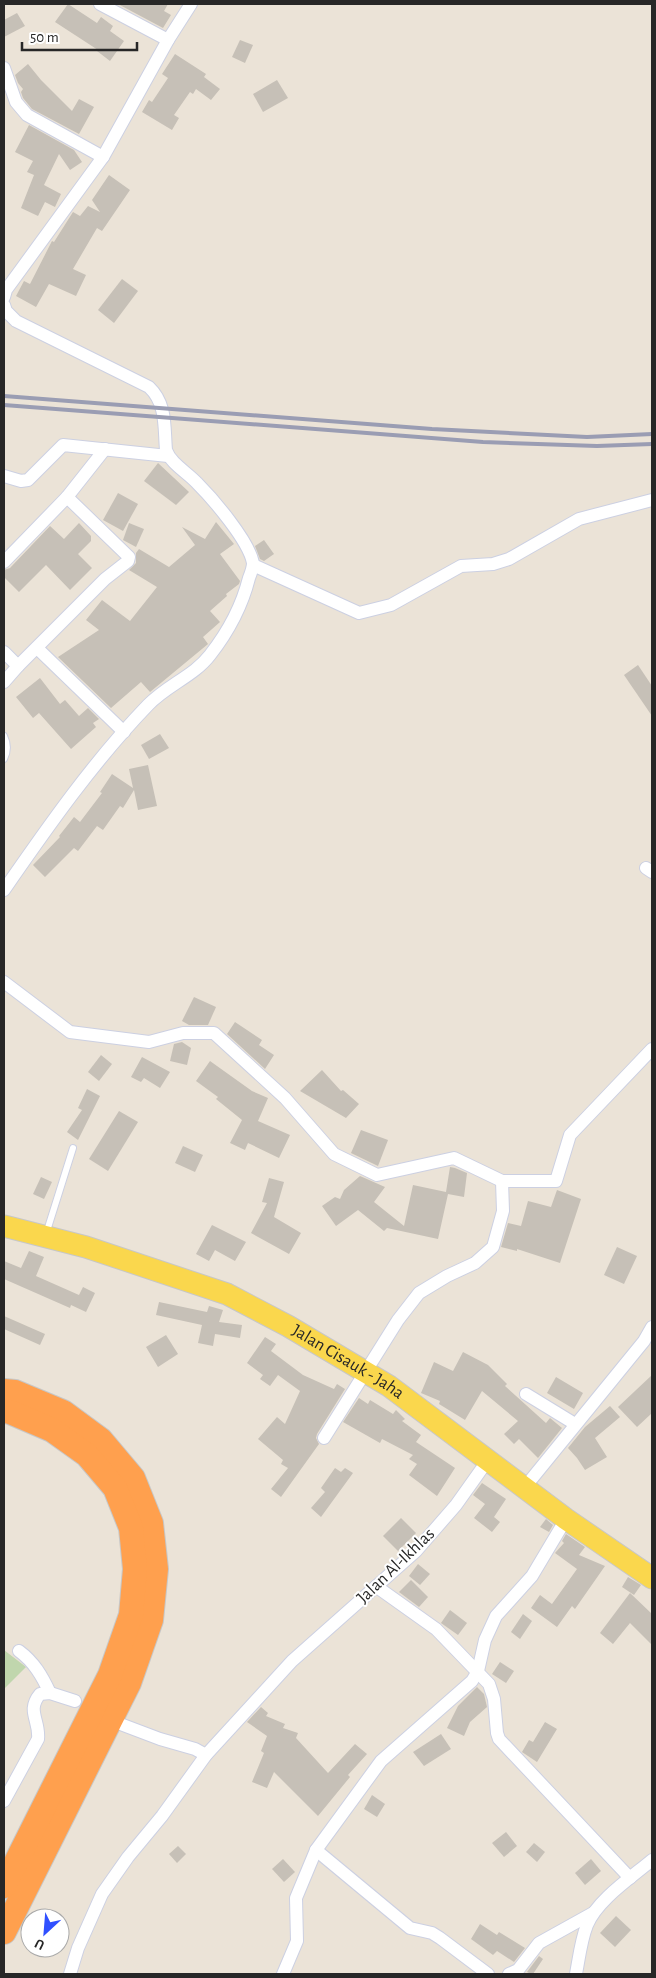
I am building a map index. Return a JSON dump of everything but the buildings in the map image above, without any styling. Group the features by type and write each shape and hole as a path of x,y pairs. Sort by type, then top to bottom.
{"highway":[{"path":"4,1391 15,1392 62,1412 101,1440 133,1478 151,1523 156,1569 151,1620 129,1683 4,1932"},
{"path":"4,1412 10,1412 52,1430 87,1455 110,1481 115,1488 131,1528 135,1569 131,1615 110,1675 4,1886"}],"main road":[{"name":"Jalan Cisauk - Jaha","path":"4,1226 86,1247 227,1294 288,1326 390,1386 566,1519 652,1578"}],"street":[{"path":"100,4 168,40"},
{"path":"4,296 6,290 32,253 103,157 168,40 192,4"},
{"path":"4,68 16,102 27,115 103,157"},
{"path":"4,305 6,311 16,321 149,386 156,393 164,408 168,456 197,483 224,514 246,547 253,565 245,593 232,622 210,656 201,665 150,703 124,732 65,802 4,890"},
{"path":"4,476 21,481 28,480 63,445 168,456"},
{"path":"4,562 67,497 105,449"},
{"path":"4,682 105,579 128,561 129,556 67,497"},
{"path":"253,565 359,613 391,605 461,566 493,564 510,559 579,519 652,500"},
{"path":"37,648 124,732"},
{"path":"4,652 18,666"},
{"path":"4,982 70,1032 149,1042 182,1033 214,1033 285,1098 334,1154 377,1175 454,1158 502,1181 556,1181 570,1136 652,1049"},
{"path":"324,1438 398,1320 419,1293 475,1263 493,1247 502,1211 502,1181"},
{"path":"525,1487 644,1341 652,1327"},
{"path":"526,1394 575,1424"},
{"name":"Jalan Al-Ikhlas","path":"70,1974 78,1948 102,1894 206,1755 292,1661 377,1588 416,1551 456,1505 488,1460"},
{"path":"283,1974 297,1941 296,1898 316,1850 381,1761 432,1715 466,1688 478,1671 485,1640 496,1616 532,1576 566,1519"},
{"path":"377,1588 436,1630 490,1684 494,1699 499,1739 630,1878"},
{"path":"18,1651 30,1660 42,1676 50,1693"},
{"path":"4,1801 38,1739 39,1728 33,1713 34,1702 40,1694 50,1693 75,1701"},
{"path":"123,1725 160,1739 195,1749 206,1755"},
{"path":"316,1850 410,1928 432,1933 488,1974"},
{"path":"509,1974 518,1970 539,1943 593,1913 652,1860"},
{"path":"576,1974 583,1938 593,1913"}],"lane":[{"path":"4,736 7,742 4,759"},
{"path":"45,1236 73,1148"}],"green space":[{"path":"4,1650 26,1667 4,1689"}],"railway":[{"path":"4,396 432,429 587,437 652,434"},
{"path":"4,405 483,442 597,446 652,444"}]}
